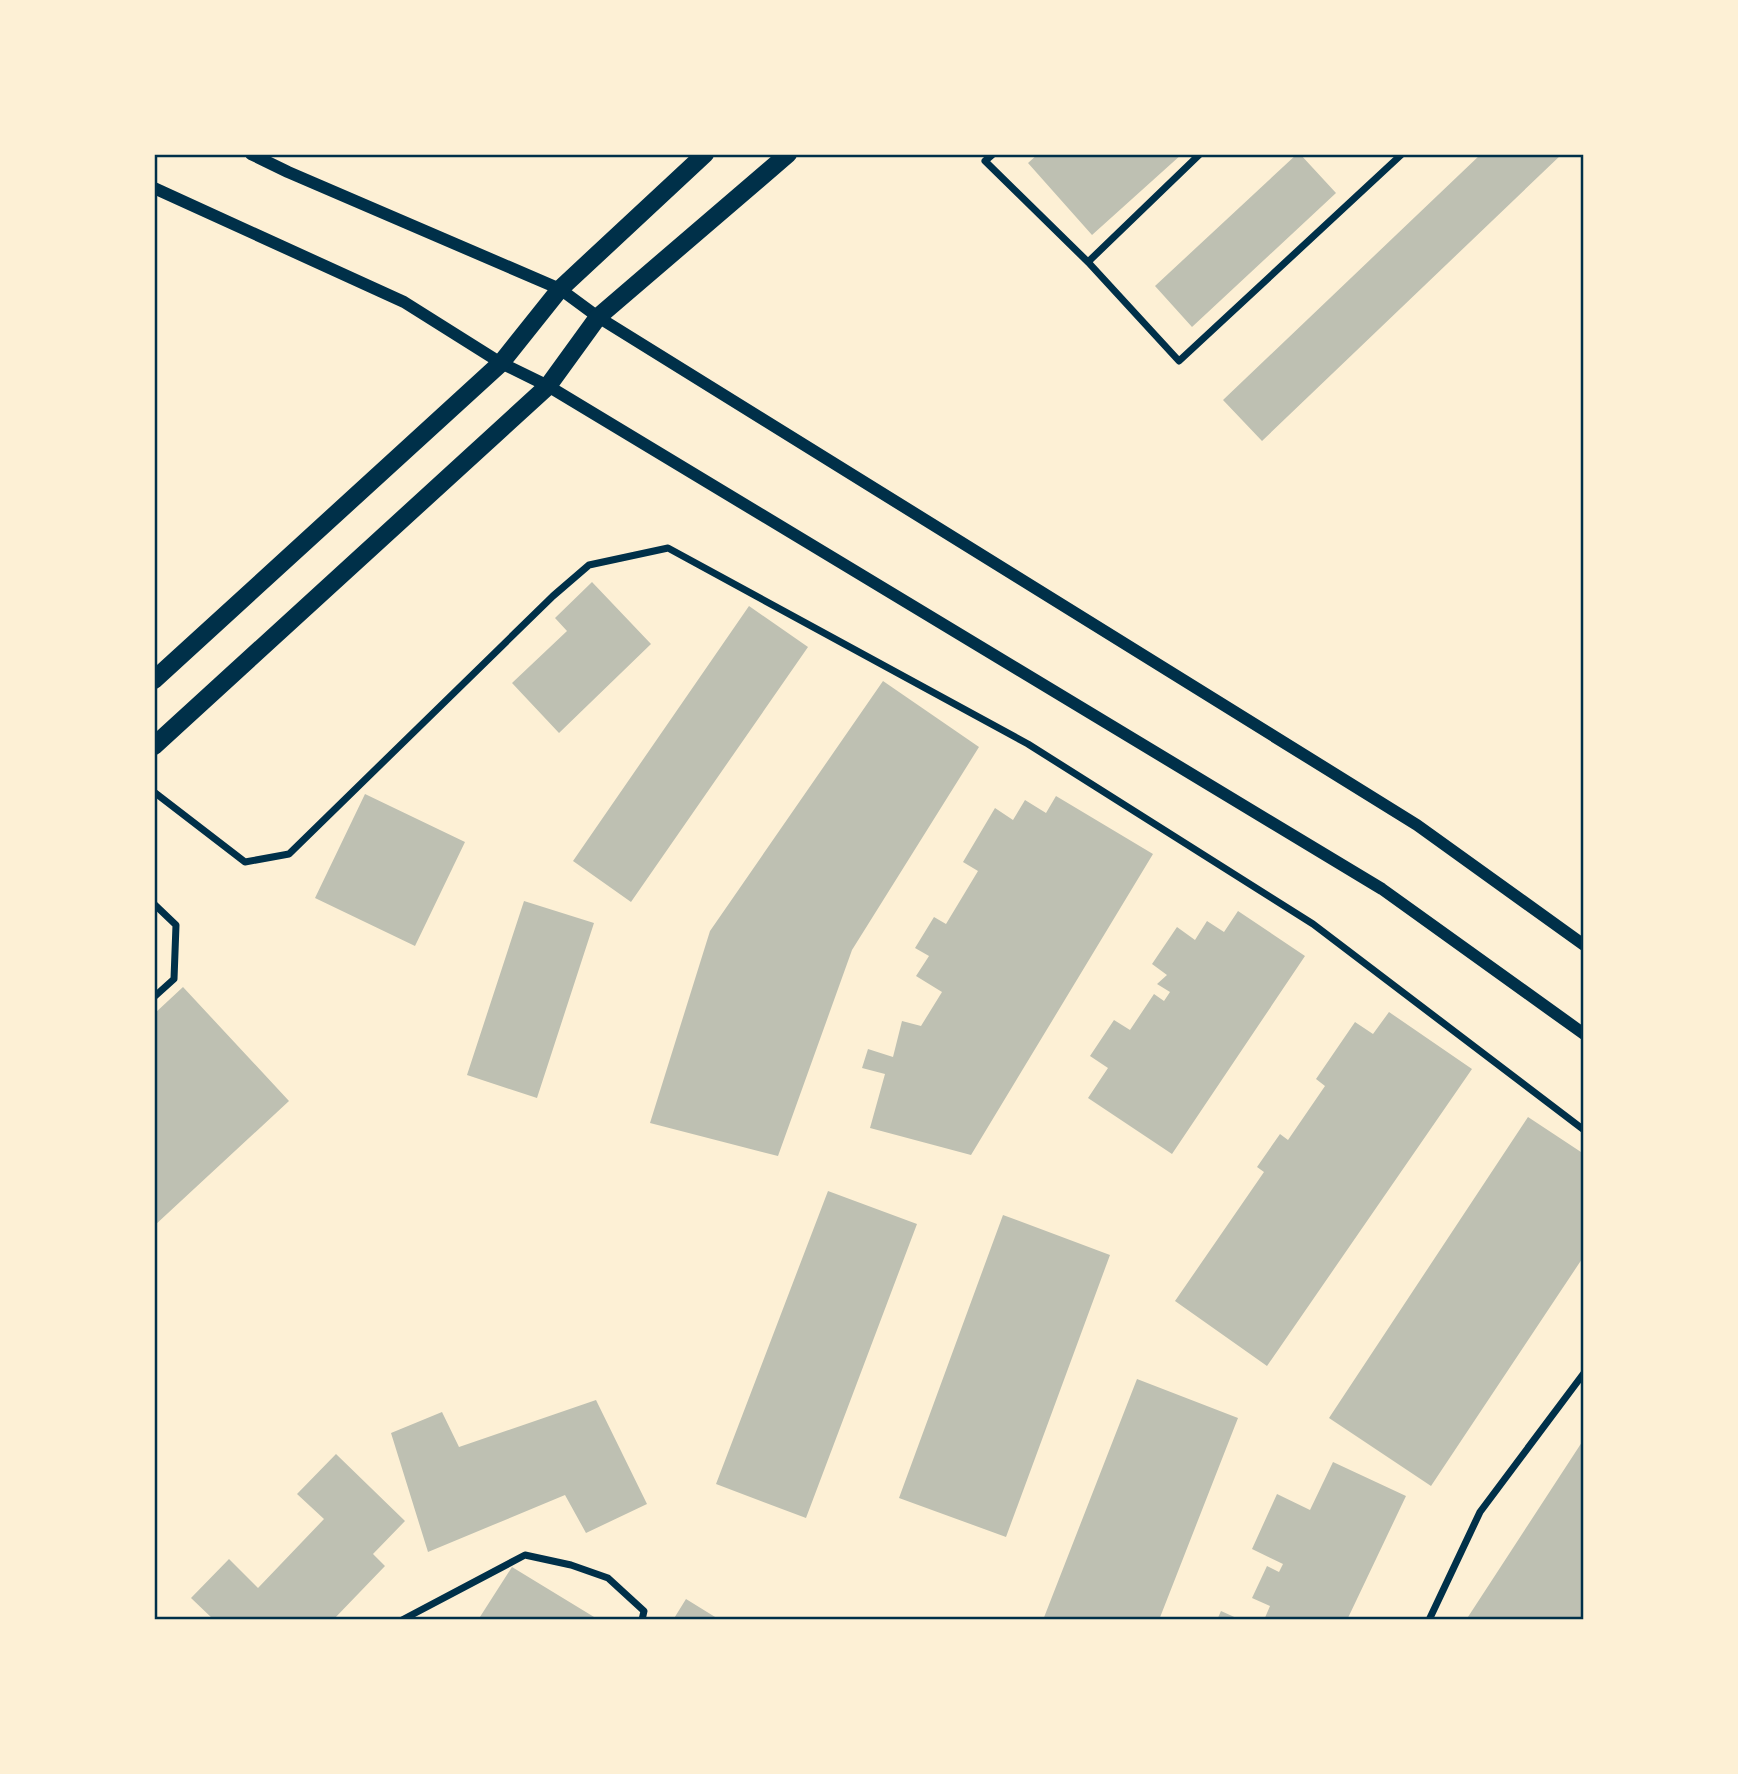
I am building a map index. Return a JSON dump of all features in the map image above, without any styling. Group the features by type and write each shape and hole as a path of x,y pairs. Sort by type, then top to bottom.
{"main road":[{"path":"154,680 501,363 560,289 705,154"},
{"path":"154,746 548,386 598,317 788,154"}],"street":[{"path":"251,154 300,178 560,289 598,317 1417,825 1584,945"},
{"path":"993,154 985,162 1088,262 1179,361 1402,154"},
{"path":"1088,262 1200,154"},
{"path":"154,188 404,302 501,363 548,386 1382,889 1584,1034"},
{"path":"154,792 245,862 289,854 543,606 589,565 668,548 1028,744 1313,924 1584,1130"},
{"path":"154,904 176,925 174,979 154,997"},
{"path":"1429,1620 1480,1512 1584,1373"},
{"path":"402,1620 525,1555 608,1578 644,1611 642,1620"}],"building":[{"path":"1038,154 1182,154 1092,235 1028,163"},
{"path":"1300,154 1336,193 1192,327 1155,286"},
{"path":"1481,154 1562,154 1262,441 1223,400"},
{"path":"592,582 651,644 559,733 512,683 567,631 555,618"},
{"path":"749,606 808,647 631,902 573,861"},
{"path":"883,681 979,747 852,950 778,1156 650,1123 710,931"},
{"path":"365,794 465,842 415,946 315,898"},
{"path":"1056,796 1153,854 971,1155 870,1128 885,1074 862,1068 868,1049 893,1057 902,1021 921,1026 942,992 916,976 929,956 915,948 934,917 946,924 978,871 963,862 995,808 1013,820 1025,800 1046,813"},
{"path":"524,901 594,923 537,1098 467,1075"},
{"path":"1238,911 1305,956 1172,1154 1088,1098 1108,1068 1090,1056 1114,1020 1130,1030 1154,994 1164,1001 1170,992 1157,984 1167,975 1152,964 1177,927 1195,940 1207,921 1224,932"},
{"path":"183,987 289,1101 154,1226 154,1014"},
{"path":"1389,1012 1472,1069 1267,1366 1175,1301 1264,1172 1257,1167 1280,1134 1288,1140 1325,1086 1316,1079 1355,1022 1373,1034"},
{"path":"1528,1117 1584,1154 1584,1256 1431,1486 1329,1418"},
{"path":"828,1191 917,1224 806,1518 716,1484"},
{"path":"1003,1215 1110,1255 1006,1537 899,1498"},
{"path":"1137,1379 1238,1418 1159,1620 1043,1620"},
{"path":"596,1400 647,1504 586,1533 565,1495 428,1552 391,1433 442,1412 459,1447"},
{"path":"1584,1439 1584,1620 1466,1620"},
{"path":"336,1454 405,1521 373,1554 385,1566 333,1620 214,1620 191,1598 229,1559 258,1588 324,1519 297,1494"},
{"path":"1333,1462 1406,1496 1347,1620 1264,1620 1270,1606 1252,1598 1267,1566 1279,1572 1283,1564 1252,1549 1277,1494 1310,1510"},
{"path":"512,1567 599,1620 478,1620"},
{"path":"686,1599 720,1620 673,1620"},
{"path":"1221,1611 1241,1620 1217,1620"}]}
